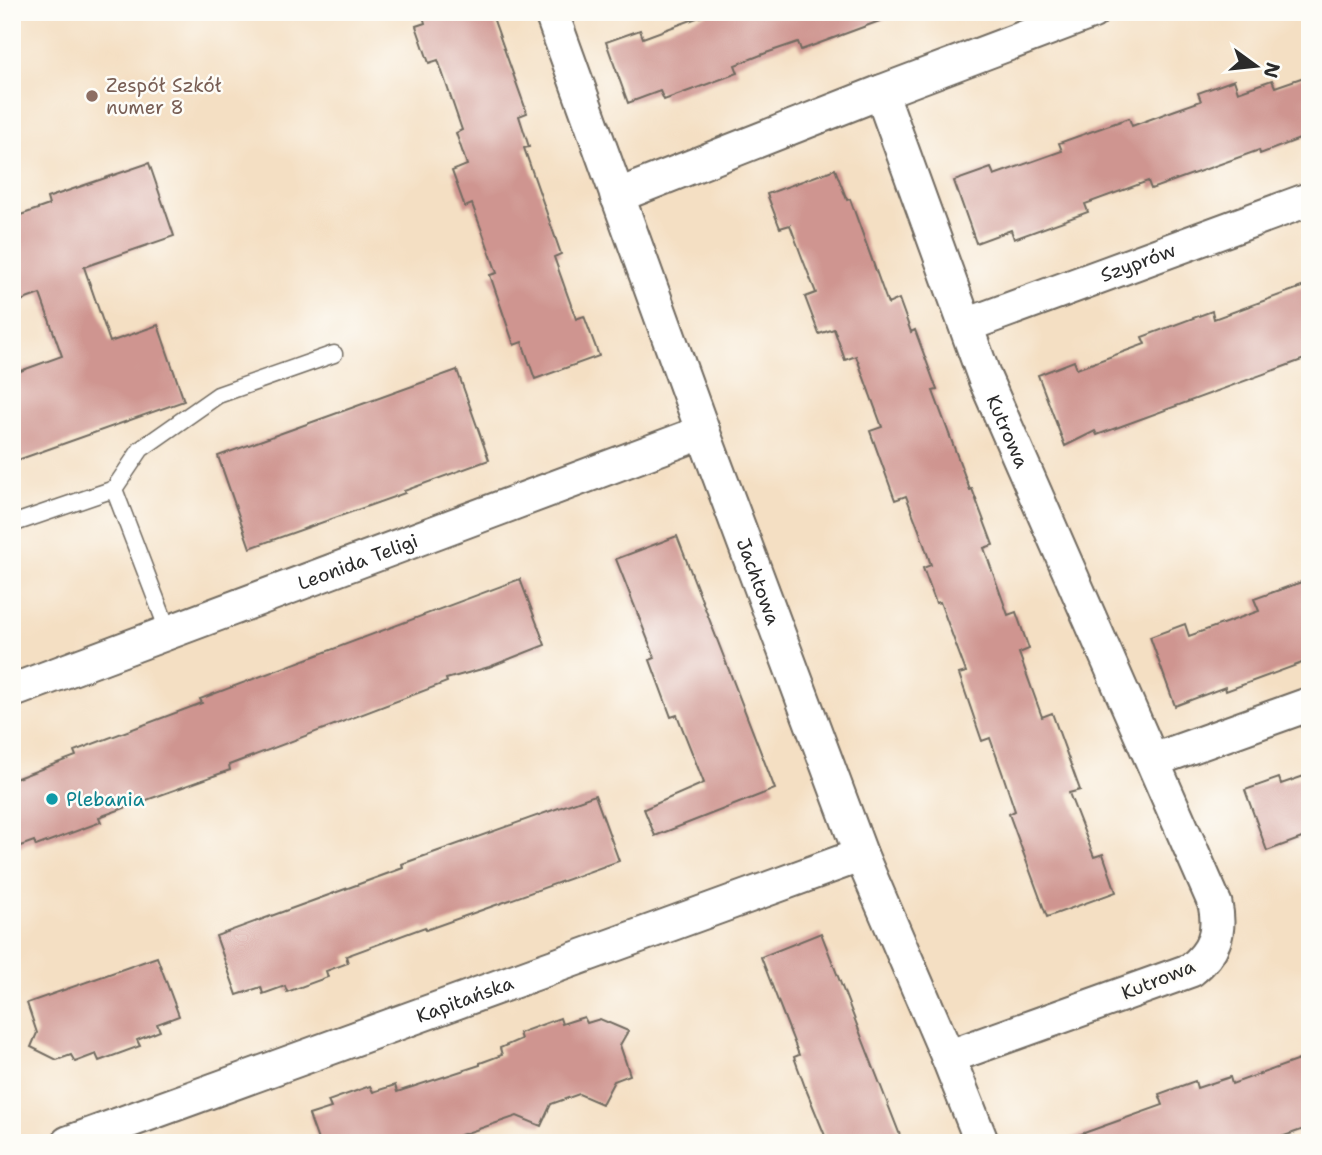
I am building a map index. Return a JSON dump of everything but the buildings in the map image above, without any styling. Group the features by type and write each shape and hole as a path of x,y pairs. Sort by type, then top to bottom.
{"street":[{"name":"Jachtowa","path":"551,12 703,432 861,855 982,1143"},
{"path":"617,195 1092,12"},
{"name":"Kutrowa","path":"881,92 985,379 1215,904 1218,931 1208,954 1191,970 948,1057"},
{"name":"Szyprów","path":"967,325 1310,199"},
{"name":"Leonida Teligi","path":"12,691 703,432"},
{"path":"1154,761 1310,704"},
{"name":"Kapitańska","path":"68,1143 861,855"}],"lane":[{"path":"12,524 114,489 141,449 218,395 334,354"},
{"path":"114,489 169,633"}],"place":[{"name":"Zespół Szkół numer 8","path":"92,96"},
{"name":"Plebania","path":"52,799"}]}
